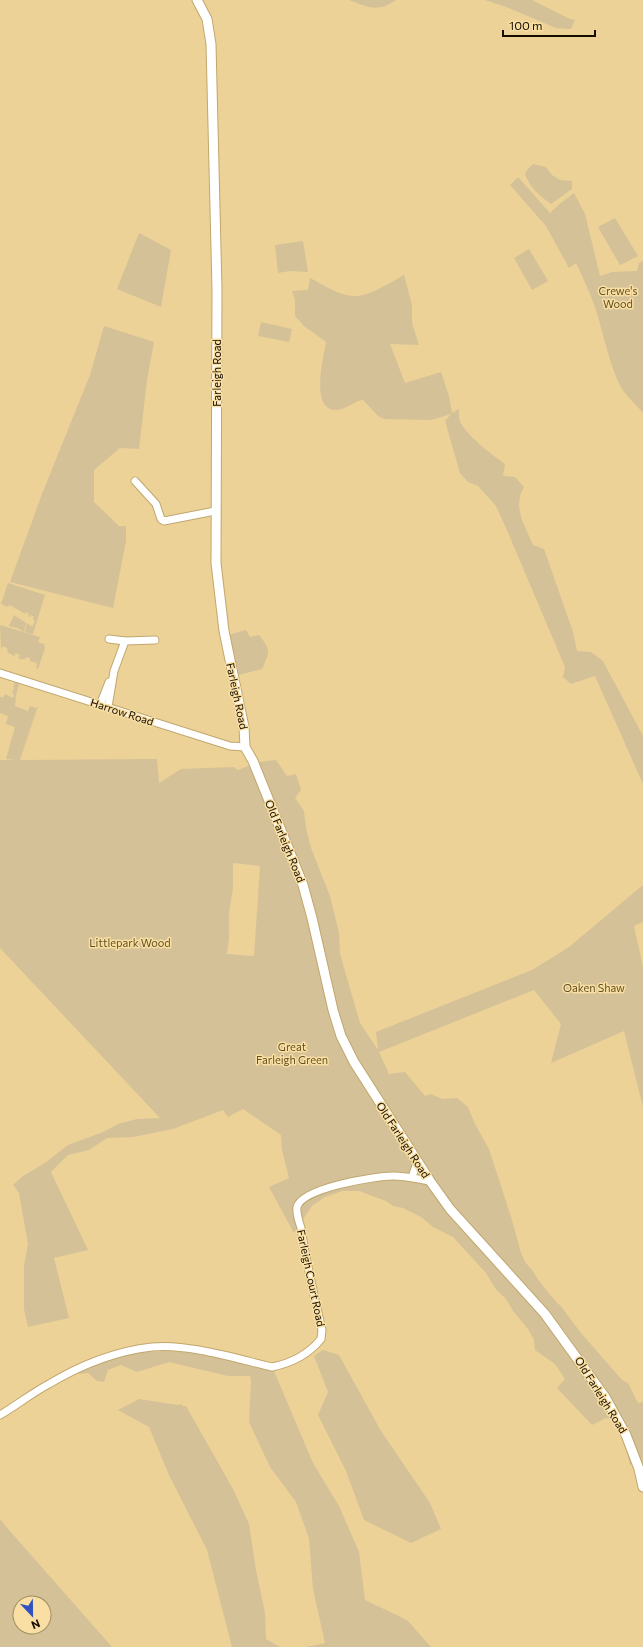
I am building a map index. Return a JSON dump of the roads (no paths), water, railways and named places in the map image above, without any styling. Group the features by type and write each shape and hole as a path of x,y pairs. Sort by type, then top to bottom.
{"street":[{"name":"Farleigh Road","path":"197,0 207,20 212,52 217,290 216,563 228,654 244,727 245,747"},
{"path":"135,481 156,504 161,519 164,521 215,511"},
{"path":"109,639 125,641 155,640"},
{"path":"100,705 125,641"},
{"path":"108,707 114,671"},
{"name":"Harrow Road","path":"0,673 230,746 245,747"},
{"name":"Old Farleigh Road","path":"245,747 253,761 303,885 333,1010 341,1036 354,1062 418,1163 450,1209 543,1311 604,1396 626,1435 639,1469 643,1487"},
{"path":"412,1177 418,1163"},
{"name":"Farleigh Court Road","path":"0,1415 48,1384 76,1369 110,1356 152,1347 183,1348 272,1367 286,1364 301,1357 322,1339 322,1330 303,1248 297,1213 297,1206 301,1200 338,1184 378,1176 405,1176 430,1181"}],"park label":[{"name":"Crewe's Wood","path":"618,297"},
{"name":"Littlepark Wood","path":"130,943"},
{"name":"Oaken Shaw","path":"594,988"},
{"name":"Great Farleigh Green","path":"292,1053"}]}
